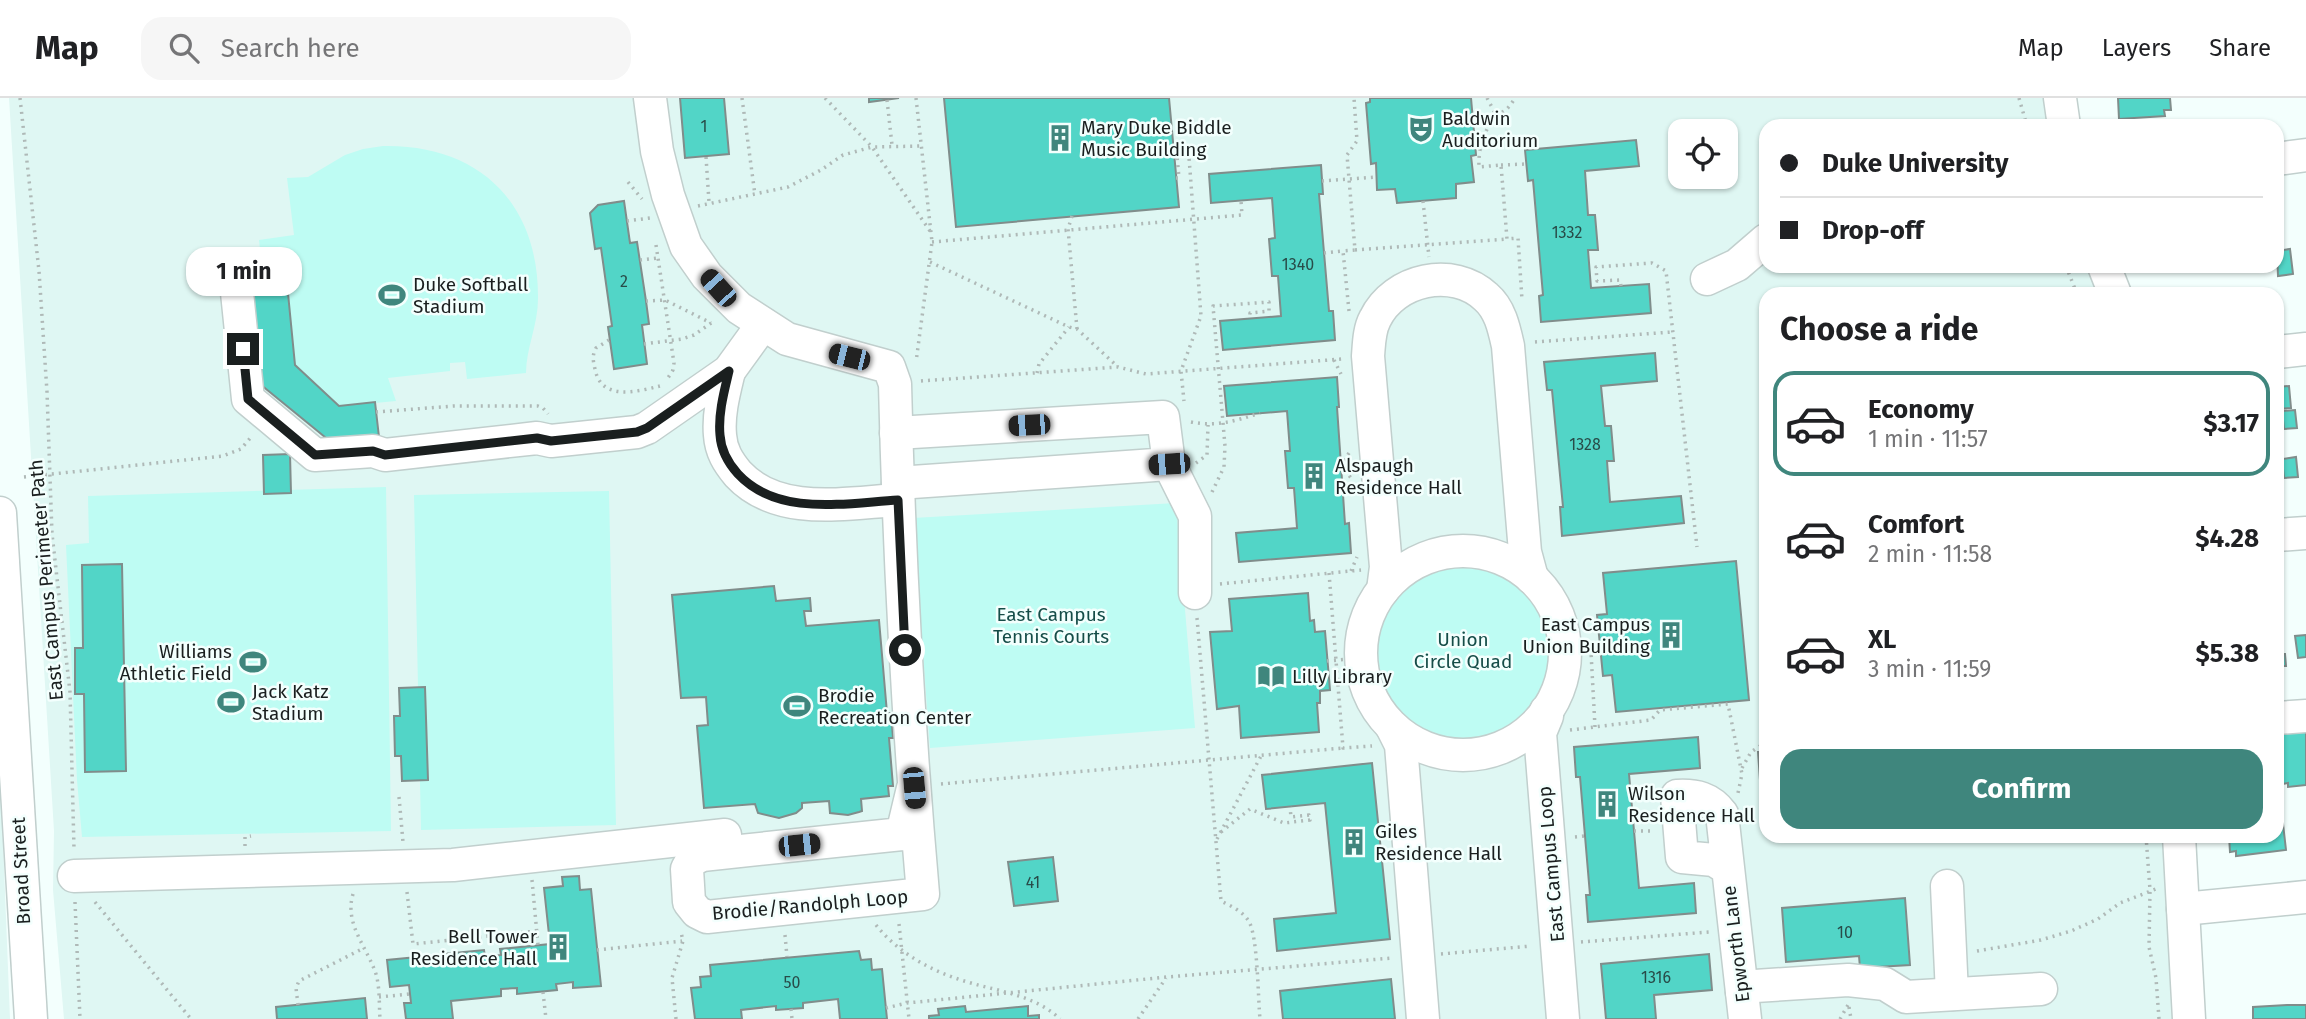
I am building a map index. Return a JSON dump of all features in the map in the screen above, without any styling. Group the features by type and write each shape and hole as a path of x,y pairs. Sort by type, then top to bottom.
{"street":[{"path":"650,98 657,151 657,209 707,276 751,316 787,338 889,367 904,383 896,433 898,491 925,786"},
{"path":"2060,98 2063,119"},
{"path":"2284,158 2306,155"},
{"path":"1707,279 1737,265 1759,246"},
{"path":"261,271 235,273 248,399 315,455 373,451 385,455 537,438 551,441 625,434 647,428 729,371"},
{"path":"1423,1019 1396,736 1348,659 1363,632 1385,578 1368,356 1369,337 1374,320 1384,306 1410,285 1431,280 1456,282 1474,288 1486,296 1503,323 1508,346 1525,552 1532,578"},
{"path":"751,316 729,371 721,408 720,437 726,461 749,486 773,497 811,505 898,491 1169,464"},
{"path":"2284,351 2306,349"},
{"path":"896,433 1163,417 1169,464 1195,516 1195,593"},
{"name":"Broad Street","path":"0,513 10,849 31,1019"},
{"path":"2284,535 2306,533"},
{"path":"1385,578 1415,563 1450,552 1491,555 1509,562 1532,578 1544,591 1554,607 1564,638 1565,655 1561,682 1546,711 1534,726 1513,742 1477,754 1462,755 1431,750 1396,736"},
{"name":"East Campus Loop","path":"1546,711 1547,716 1540,733 1563,1019"},
{"path":"2284,718 2306,716"},
{"name":"Brodie/Randolph Loop","path":"925,786 923,894 708,917 697,912 689,902 687,869 692,860 702,855 902,834 925,786"},
{"path":"74,876 405,868 530,857 776,829"},
{"path":"2179,843 2189,1019"},
{"name":"Epworth Lane","path":"1727,868 1743,1005"},
{"path":"1947,886 1952,993"},
{"path":"2183,909 2306,897"},
{"path":"1743,1005 1755,986 1848,980 1885,984 1906,997 2041,989"}],"path":[{"name":"East Campus Perimeter Path","path":"20,98 39,271 52,534 70,692 80,1019"},
{"path":"742,98 755,195"},
{"path":"825,98 872,146 931,233"},
{"path":"916,98 932,242 904,383 1118,367 1146,374 1368,356"},
{"path":"1354,98 1357,141 1347,155 1355,250"},
{"path":"1487,98 1494,113"},
{"path":"1494,113 1500,114 1507,110 1515,98"},
{"path":"2019,98 2025,119"},
{"path":"887,100 892,145"},
{"path":"1479,167 1478,152 1482,137 1494,113"},
{"path":"1176,178 1179,177 1176,145 1188,144 1201,316 1181,371 1184,409"},
{"path":"628,182 634,192 657,209 755,195 788,187 843,155 872,146 922,146"},
{"path":"706,157 709,202"},
{"path":"1472,168 1526,164"},
{"path":"1501,165 1507,239"},
{"path":"1322,181 1376,177"},
{"path":"932,242 1242,215 1241,201"},
{"path":"1423,201 1431,280"},
{"path":"626,221 652,217 657,209"},
{"path":"1072,216 1068,229 1077,329"},
{"path":"1324,253 1518,237 1522,303"},
{"path":"609,341 596,348 593,357 594,366 606,389 618,392 653,387 666,382 673,370 656,244"},
{"path":"1343,251 1349,318"},
{"path":"640,261 658,258"},
{"path":"930,262 1077,329 1118,367"},
{"path":"1621,286 1620,281 1597,281 1596,267 1652,263 1666,271 1697,547"},
{"path":"646,301 665,300 711,323"},
{"path":"1207,501 1224,467 1213,306 1269,302 1269,311 1250,313 1250,318"},
{"path":"644,344 694,335 711,323 751,316"},
{"path":"1037,373 1039,364 1069,327"},
{"path":"1508,346 1672,332"},
{"path":"376,412 454,406 538,406 547,411 551,441"},
{"path":"1185,421 1223,425 1260,413"},
{"path":"24,477 223,456 241,449 268,416"},
{"path":"1169,464 1198,462 1207,455 1208,425"},
{"path":"1329,573 1348,659 1343,748"},
{"path":"1260,1019 1254,937 1250,922 1239,910 1221,901 1195,593 1213,591 1221,582 1329,573 1385,578"},
{"path":"1595,727 1591,652 1601,654"},
{"path":"1327,662 1348,659"},
{"path":"925,786 1343,748 1396,736"},
{"path":"1742,774 1746,757 1759,747"},
{"path":"1216,841 1262,755"},
{"path":"399,797 413,944 536,931"},
{"path":"1221,832 1250,809 1284,823 1310,820 1310,816 1291,817 1290,807"},
{"path":"2147,843 2150,947 2157,978 2159,1019"},
{"path":"530,857 538,945"},
{"path":"369,869 354,891 350,904 352,920 375,973 380,1019"},
{"path":"74,876 191,1019"},
{"path":"1950,953 2014,946 2071,931 2098,919 2120,903 2160,888"},
{"path":"873,920 889,940 934,970 1009,993 1050,1009 1060,1019"},
{"path":"676,1019 672,978 683,941 678,923"},
{"path":"899,924 909,1019"},
{"path":"886,1008 907,1003 1167,976 1735,930"},
{"path":"597,950 683,941"},
{"path":"298,1005 296,988 299,981 363,948"},
{"path":"1138,1019 1167,976"},
{"path":"543,992 546,1019"},
{"path":"379,997 410,994"},
{"path":"1840,1019 1849,1003"},
{"path":"791,1009 792,1019"}],"shaded area":[{"path":"9,98 2046,98 2048,119 1759,119 1759,273 2094,273 2098,287 1759,287 1759,843 2168,843 2177,1019 64,1019 53,890 54,831"},
{"path":"0,766 10,1019 0,1019"}],"green space":[{"name":"Duke Softball Stadium","path":"383,146 417,148 448,156 474,168 497,186 515,208 528,234 536,265 536,318 526,373 467,379 465,362 450,363 450,371 388,378 396,401 375,403 379,437 331,442 255,380 264,285 259,240 294,235 287,178 308,177 345,155"},
{"name":"Williams Athletic Field","path":"386,487 391,831 82,837 66,545 89,543 88,496"},
{"path":"609,491 616,825 421,830 414,495"},
{"name":"East Campus Tennis Courts","path":"1176,503 1195,728 930,748 913,518"},
{"name":"Union Circle Quad","path":"1463,557 1481,558 1499,564 1515,572 1529,584 1541,598 1549,614 1555,632 1555,668 1549,686 1541,702 1529,716 1515,728 1499,736 1481,742 1463,743 1445,742 1427,736 1411,728 1397,716 1385,702 1377,686 1371,668 1370,650 1371,632 1377,614 1385,598 1397,584 1411,572 1427,564 1445,558"}],"building":[{"path":"680,98 724,98 729,154 685,158"},
{"path":"869,98 899,98 869,102"},
{"name":"Mary Duke Biddle Music Building","path":"944,98 1169,98 1179,207 956,227"},
{"name":"Baldwin Auditorium","path":"1370,98 1471,98 1476,155 1471,156 1474,182 1456,184 1456,198 1397,203 1395,189 1377,190 1376,163 1371,164 1366,103 1370,102"},
{"path":"2118,98 2170,98 2171,110 2164,110 2165,116 2119,119"},
{"path":"1636,140 1639,166 1585,171 1588,215 1595,215 1598,250 1588,250 1591,288 1649,284 1651,313 1541,322 1539,296 1543,295 1533,180 1528,181 1525,150"},
{"path":"1321,165 1323,194 1319,194 1329,311 1333,311 1335,340 1223,350 1220,321 1281,316 1278,276 1272,276 1269,239 1275,238 1272,198 1211,203 1209,174"},
{"path":"624,201 630,243 637,242 646,301 649,324 642,325 647,364 614,369 608,327 612,326 601,248 595,249 590,213 598,205"},
{"path":"2290,249 2293,274 2278,276 2278,273 2284,273 2284,250"},
{"path":"287,283 295,365 339,406 375,402 379,437 331,442 255,380 245,287"},
{"path":"1655,353 1657,381 1601,386 1605,426 1611,426 1614,461 1607,461 1610,502 1681,496 1684,523 1562,536 1560,507 1563,507 1552,390 1547,390 1544,362"},
{"name":"Alspaugh Residence Hall","path":"1337,377 1345,524 1349,523 1351,553 1239,562 1236,533 1297,528 1294,488 1288,488 1285,451 1290,451 1287,411 1227,416 1224,386"},
{"path":"2284,386 2289,386 2291,408 2284,408"},
{"path":"2295,410 2297,428 2284,429 2284,411"},
{"path":"290,454 291,493 264,494 263,455"},
{"path":"2296,457 2298,477 2284,478 2284,459"},
{"name":"East Campus Union Building","path":"1736,561 1749,700 1616,712 1612,675 1603,676 1597,615 1607,614 1603,573"},
{"path":"122,564 126,771 85,772 84,694 75,694 75,648 83,648 82,565"},
{"name":"Brodie Recreation Center","path":"774,586 776,601 810,598 811,611 804,611 806,626 879,620 887,713 891,713 893,738 889,738 893,786 888,786 889,796 861,799 862,811 848,815 830,813 829,801 802,803 802,808 796,813 779,818 758,813 755,804 704,808 697,726 708,725 706,697 681,698 672,595"},
{"name":"Lilly Library","path":"1308,593 1310,621 1314,620 1315,632 1325,631 1330,690 1320,691 1320,703 1317,703 1319,732 1241,738 1239,706 1217,709 1210,632 1232,631 1229,599"},
{"path":"2306,635 2306,657 2298,658 2295,636"},
{"path":"425,687 428,780 402,781 401,756 395,756 394,716 400,716 399,688"},
{"path":"2306,728 2306,785 2288,787 2288,783 2284,784 2284,731"},
{"name":"Wilson Residence Hall","path":"1698,737 1700,768 1629,774 1639,888 1694,883 1696,913 1588,922 1586,895 1590,895 1580,777 1576,777 1574,747"},
{"name":"Giles Residence Hall","path":"1372,763 1390,939 1277,951 1274,919 1336,913 1325,803 1266,809 1262,775"},
{"path":"2284,832 2286,850 2236,856 2236,851 2230,852 2229,843 2284,843"},
{"path":"1053,857 1058,901 1014,906 1008,862"},
{"name":"Bell Tower Residence Hall","path":"579,876 580,890 591,889 601,986 573,988 573,982 556,984 557,990 517,994 517,988 501,989 501,996 451,1001 453,1019 406,1019 404,1003 411,1003 409,985 390,987 387,960 427,956 428,962 445,960 444,954 484,950 485,957 501,955 500,949 550,944 544,888 563,886 562,877"},
{"path":"1905,898 1910,965 1860,968 1859,956 1786,962 1782,908"},
{"path":"859,951 861,960 871,959 872,970 882,969 887,1019 840,1019 838,999 803,1003 803,1008 776,1010 776,1006 741,1010 742,1019 695,1019 691,988 701,987 700,977 711,976 710,965"},
{"path":"1709,954 1712,990 1654,995 1656,1019 1606,1019 1601,964"},
{"path":"1391,979 1395,1019 1283,1019 1280,991"},
{"path":"365,998 367,1019 277,1019 276,1007"},
{"path":"2306,1005 2306,1019 2253,1019 2253,1007"},
{"path":"965,1006 966,1012 1028,1006 1028,1016 1039,1015 1039,1019 929,1019 929,1016 939,1015 938,1009"}],"place":[{"name":"Baldwin Auditorium","path":"1421,129"},
{"name":"Mary Duke Biddle Music Building","path":"1060,138"},
{"name":"Duke Softball Stadium","path":"392,295"},
{"name":"Alspaugh Residence Hall","path":"1314,476"},
{"name":"East Campus Union Building","path":"1671,635"},
{"name":"Williams Athletic Field","path":"253,662"},
{"name":"Lilly Library","path":"1271,676"},
{"name":"Jack Katz Stadium","path":"231,702"},
{"name":"Brodie Recreation Center","path":"797,706"},
{"name":"Wilson Residence Hall","path":"1607,804"},
{"name":"Giles Residence Hall","path":"1354,842"},
{"name":"Bell Tower Residence Hall","path":"558,947"}],"route":[{"path":"243,349 248,399 315,455 373,451 385,455 537,438 551,441 637,432 647,428 729,371 721,408 720,437 726,461 749,486 773,497 811,505 898,500 905,650"}]}
